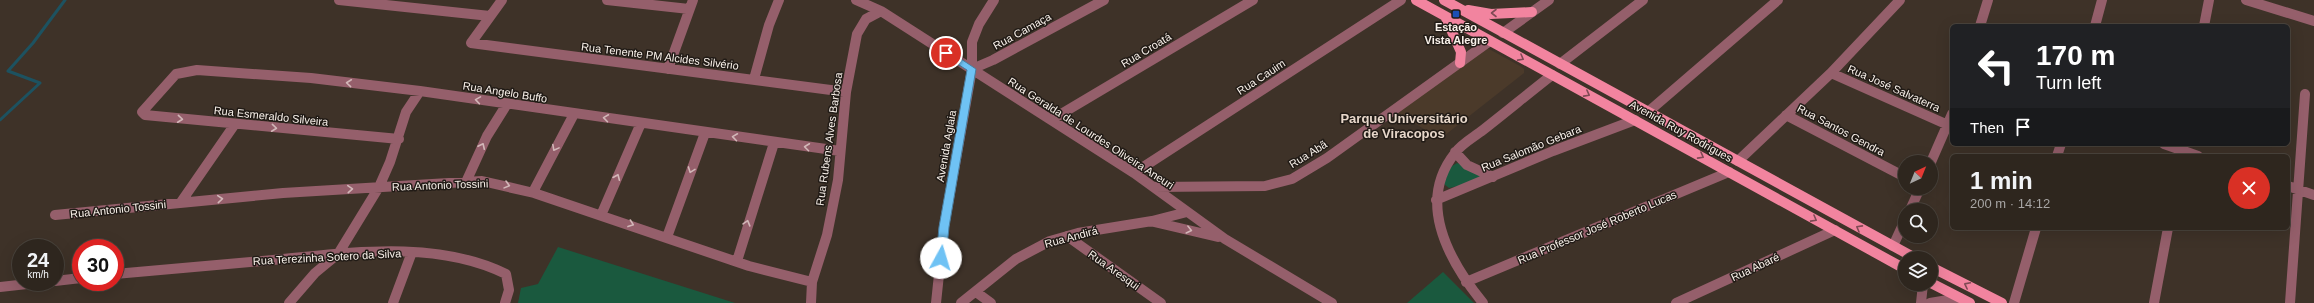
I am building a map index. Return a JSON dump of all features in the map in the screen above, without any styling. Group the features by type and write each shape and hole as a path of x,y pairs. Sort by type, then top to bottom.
{"main road":[{"name":"Avenida Ruy Rodrigues","path":"1416,0 1898,265"},
{"name":"Avenida Ruy Rodrigues","path":"1444,0 1902,251"},
{"path":"1457,8 1492,14 1532,12"},
{"path":"1445,16 1461,52 1460,63"},
{"path":"1490,41 1503,32"},
{"path":"1552,75 1560,64"},
{"path":"1889,260 1893,246"},
{"path":"1938,271 2002,303"},
{"path":"1938,287 1965,301"}],"street":[{"path":"339,0 490,16 502,0"},
{"path":"607,0 691,4 668,69"},
{"path":"754,79 769,25 779,0"},
{"name":"Rua Geralda de Lourdes Oliveira Aneuri","path":"856,0 880,11 972,69 1134,173 1225,239 1332,303"},
{"name":"Avenida Aglaia","path":"936,303 944,227 972,69 969,58 971,46 982,15 994,0"},
{"name":"Rua Camaça","path":"972,69 993,60 1104,0"},
{"name":"Rua Croatá","path":"1051,120 1253,0"},
{"name":"Rua Cauim","path":"1134,173 1401,0"},
{"path":"1503,32 1549,0"},
{"path":"1560,64 1643,0"},
{"path":"1648,112 1778,0"},
{"path":"1738,162 1831,74 1900,0"},
{"path":"1981,24 1988,0"},
{"path":"2096,24 2102,0"},
{"path":"2204,24 2209,0"},
{"path":"2246,0 2314,21"},
{"name":"Rua Rubens Alves Barbosa","path":"811,303 812,282 827,235 838,180 846,92 857,34 866,19 880,11"},
{"name":"Rua Tenente PM Alcides Silvério","path":"490,16 470,44 754,79 846,92"},
{"name":"Rua Abã","path":"1154,187 1265,186 1292,178 1326,158 1490,41"},
{"name":"Rua Angelo Buffo","path":"142,114 168,81 176,74 197,70 311,78 420,91 774,143 840,151"},
{"name":"Rua José Salvaterra","path":"1831,74 1948,125"},
{"path":"1483,303 1466,282 1451,258 1445,241 1436,200 1439,181 1455,152 1552,75"},
{"path":"289,303 315,273 338,254 379,187 398,139 406,112 420,91"},
{"path":"2290,303 2305,94"},
{"path":"466,182 487,136 507,104"},
{"name":"Rua Esmeraldo Silveira","path":"142,114 398,139"},
{"path":"533,192 574,114"},
{"name":"Rua Santos Gendra","path":"1786,115 1898,174"},
{"name":"Rua Salomão Gebara","path":"1436,200 1635,120"},
{"path":"1934,155 1950,120"},
{"path":"602,213 641,123"},
{"path":"181,202 235,124"},
{"path":"667,237 705,133"},
{"path":"737,261 774,143"},
{"path":"2171,146 2193,154"},
{"path":"1455,152 1467,165 1493,177"},
{"name":"Rua Professor José Roberto Lucas","path":"1466,282 1729,172"},
{"name":"Rua Antonio Tossini","path":"55,215 283,193 466,182 501,183 602,213 774,275 812,282"},
{"path":"2290,187 2314,196"},
{"name":"Rua Andirá","path":"961,303 1008,264 1036,247 1067,236 1152,221 1187,212"},
{"name":"Rua Andirá","path":"1152,221 1225,239"},
{"name":"Rua Abaré","path":"1676,303 1835,230"},
{"path":"2014,303 2035,230"},
{"path":"2154,303 2168,230"},
{"path":"1893,246 1898,235"},
{"name":"Rua Aresqui","path":"1067,236 1161,303"},
{"path":"393,303 412,252"},
{"name":"Rua Terezinha Sotero da Silva","path":"124,273 338,254 412,252 450,255 488,266 506,274 508,290 505,303"},
{"path":"0,287 12,286"},
{"path":"1921,303 1923,291"},
{"path":"976,292 991,303"},
{"path":"1930,303 1965,301"}],"shaded area":[{"path":"1482,49 1489,49 1520,66 1524,69 1524,73 1440,139 1395,111"}],"green space":[{"path":"1457,163 1482,176 1463,185 1449,188 1444,184 1449,168"},
{"path":"558,247 735,303 518,303 521,288 538,284"},
{"path":"1443,272 1474,303 1407,303"}],"waterway":[{"path":"0,120 40,83 8,71 33,43 65,0"}],"place":[{"name":"Estação Vista Alegre","path":"1456,14"}],"district":[{"name":"Parque Universitário de Viracopos","path":"1404,126"}],"route":[{"path":"941,258 944,227 972,69 946,53"}]}
